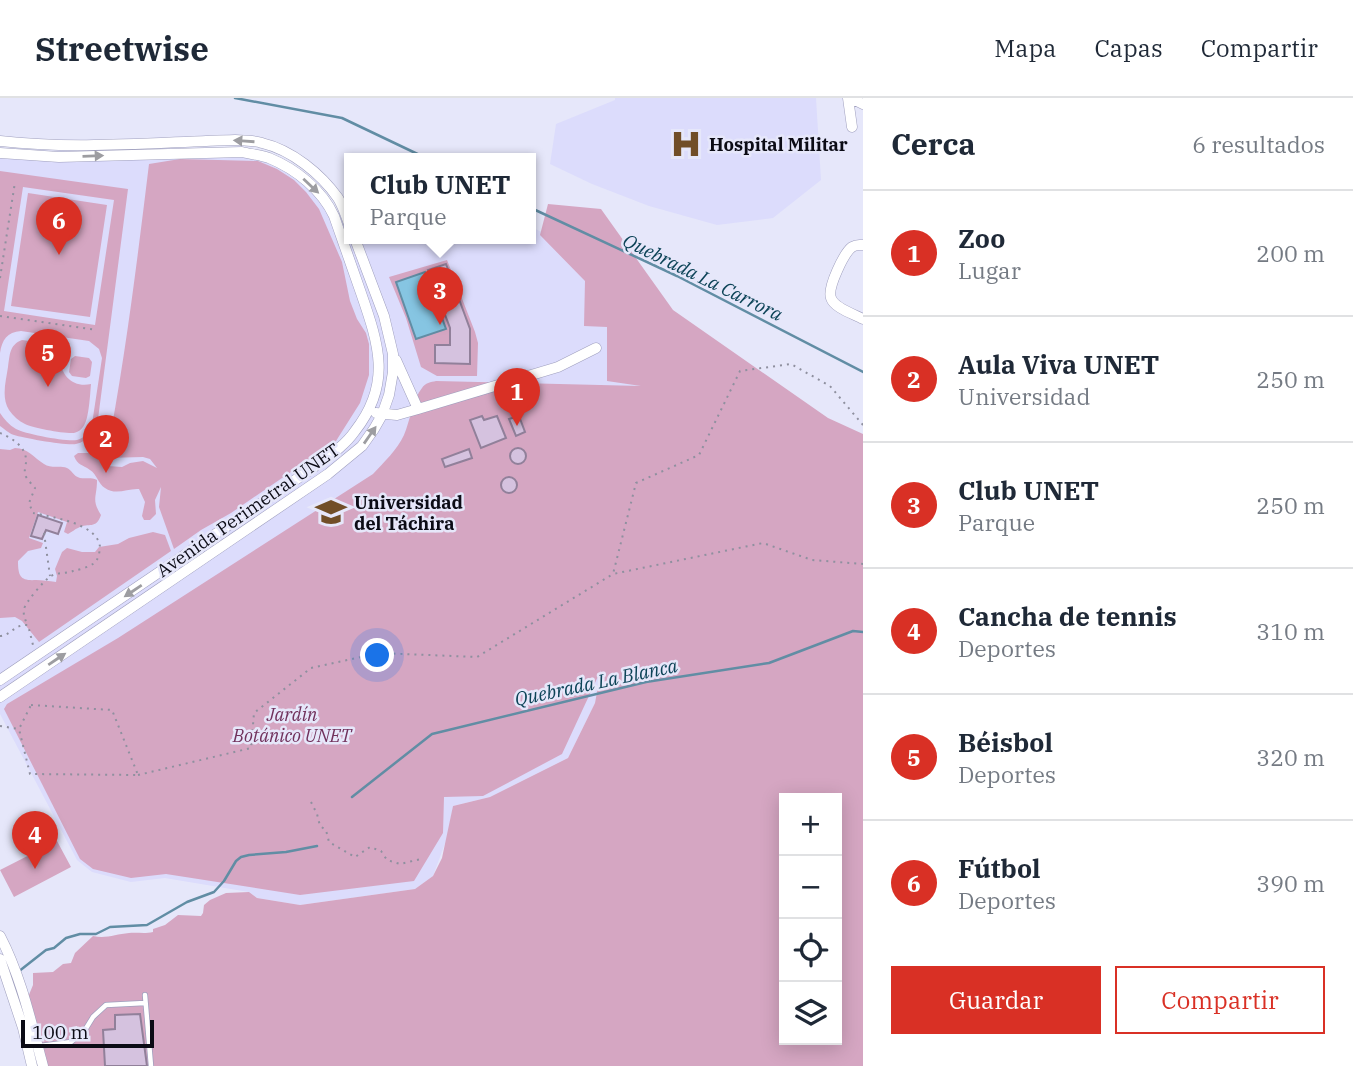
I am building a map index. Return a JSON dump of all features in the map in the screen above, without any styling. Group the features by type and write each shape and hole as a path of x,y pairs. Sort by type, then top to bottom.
{"street":[{"path":"852,127 850,98 863,104"},
{"path":"0,141 61,145 234,140 261,142 283,150 297,159 326,184 340,200 344,211"},
{"path":"60,157 61,145"},
{"name":"Avenida Perimetral UNET","path":"0,153 60,157 242,152 267,157 285,167 313,187 329,205 378,346 379,371 376,393 369,411 344,444 310,470 0,680"},
{"path":"329,205 340,200"},
{"path":"357,244 384,316 393,354 418,409"},
{"path":"863,245 854,246 848,251 830,291 834,304 863,319"},
{"path":"369,411 382,415 397,415 558,367 596,348"},
{"path":"0,697 328,474 362,446 382,415 393,373 393,354"},
{"path":"1,938 26,1002 43,1066"},
{"path":"0,959 23,1028 32,1066"}],"lane":[{"path":"145,995 151,1066"},
{"path":"38,1046 71,1042 106,1005 145,1003"}],"path":[{"path":"0,278 15,182"},
{"path":"0,316 97,330"},
{"path":"613,574 636,483 699,455 740,371 791,364 830,386 863,425"},
{"path":"0,433 24,451 26,477 35,488 29,503 33,513 76,524 92,532 99,541 99,556 93,564 50,577 26,604 24,619 37,656"},
{"path":"44,533 50,577"},
{"path":"138,775 112,710 31,705 19,729 30,774 138,775 251,748 254,713 311,668 379,653 477,657 613,574 763,543 812,560 863,564"},
{"path":"0,636 17,626 28,625"},
{"path":"0,726 19,729"},
{"path":"311,802 320,826 326,830 329,842 355,857 370,847 382,851 387,860 400,864 421,859"}],"shaded area":[{"name":"Hospital Militar","path":"615,98 816,98 821,180 773,218 717,225 649,206 550,164 556,124"},
{"name":"Universidad del Táchira","path":"0,153 177,153 267,157 300,177 335,216 344,214 344,244 536,244 536,229 588,253 652,387 595,703 568,758 490,797 453,806 447,838 433,876 415,889 300,905 257,898 249,892 165,878 131,882 92,872 77,860 0,714"},
{"path":"425,272 446,329 416,339 396,282"}],"green space":[{"path":"180,159 258,161 277,169 306,192 319,209 342,262 350,301 369,344 369,375 360,403 336,441 174,549 159,507 161,487 155,500 156,514 150,520 144,520 142,516 145,502 139,489 118,492 109,490 74,456 78,453 91,453 108,466 122,467 143,461 157,468 150,459 143,457 106,458 125,348 149,164"},
{"path":"0,171 128,189 98,419 87,438 80,443 71,444 14,435 0,426 0,413 9,424 21,431 65,440 82,438 92,424 102,358 99,349 89,341 21,331 6,338 0,353","holes":["23,187 114,200 95,325 4,311"]},
{"path":"28,193 107,205 90,317 11,306"},
{"name":"Jardín Botánico UNET","path":"548,204 601,209 673,310 828,418 863,434 863,1066 43,1066 26,1002 33,985 33,973 53,972 63,964 71,963 75,953 93,936 153,932 153,929 165,925 178,915 201,916 204,905 226,893 249,892 257,898 300,905 415,889 433,876 442,858 453,806 490,797 568,758 595,703 601,670 562,754 483,796 444,797 443,833 414,881 300,895 166,874 131,878 93,869 80,859 4,709 7,704 118,638 373,474 401,440 416,398 426,384 436,381 641,386 607,381 607,327 584,326 585,281 540,235"},
{"path":"447,260 478,343 477,376 437,376 421,367 406,318 389,277"},
{"path":"22,340 64,346 61,362 65,375 76,383 91,384 87,419 79,431 64,433 29,426 18,420 9,410 5,383 10,355 12,348"},
{"path":"75,356 89,358 92,362 90,376 72,376 69,372 71,359"},
{"path":"15,448 27,451 47,465 64,467 78,477 97,480 95,502 101,515 97,523 82,526 68,534 64,532 67,522 38,512 29,538 43,543 41,548 28,551 18,561 21,577 24,579 56,582 55,569 62,552 67,548 95,552 99,547 118,544 129,538 153,532 165,535 171,551 39,642 22,621 15,617 0,618 0,449"},
{"path":"57,841 71,867 14,897 0,870"}],"building":[{"path":"446,264 470,329 470,364 435,363 435,345 450,345 450,328 428,270"},
{"path":"482,416 484,420 497,416 506,438 481,448 470,420"},
{"path":"519,416 525,432 516,436 509,419"},
{"path":"518,448 524,450 524,462 518,464 512,462 510,456 512,450"},
{"path":"469,449 472,458 445,467 442,459"},
{"path":"509,477 515,479 515,491 509,493 503,491 501,485 503,479"},
{"path":"38,515 62,523 58,534 46,530 42,539 31,536"},
{"path":"140,1014 147,1066 105,1066 103,1030 115,1029 115,1015"}],"waterway":[{"name":"Quebrada La Carrora","path":"235,98 342,118 415,153"},
{"name":"Quebrada La Carrora","path":"536,210 677,276 863,372"},
{"name":"Quebrada La Blanca","path":"352,797 432,734 646,682 769,663 853,631 863,632"},
{"name":"Quebrada La Blanca","path":"18,972 66,938 80,934 96,934 110,927 147,925 187,902 214,892 241,857 317,846"}],"place":[{"name":"Hospital Militar","path":"686,144"},
{"name":"Fútbol","path":"59,255"},
{"name":"Club UNET","path":"440,325"},
{"name":"Béisbol","path":"48,387"},
{"name":"Zoo","path":"517,426"},
{"name":"Aula Viva UNET","path":"106,473"},
{"name":"Universidad del Táchira","path":"331,512"},
{"name":"Cancha de tennis","path":"35,869"}]}
